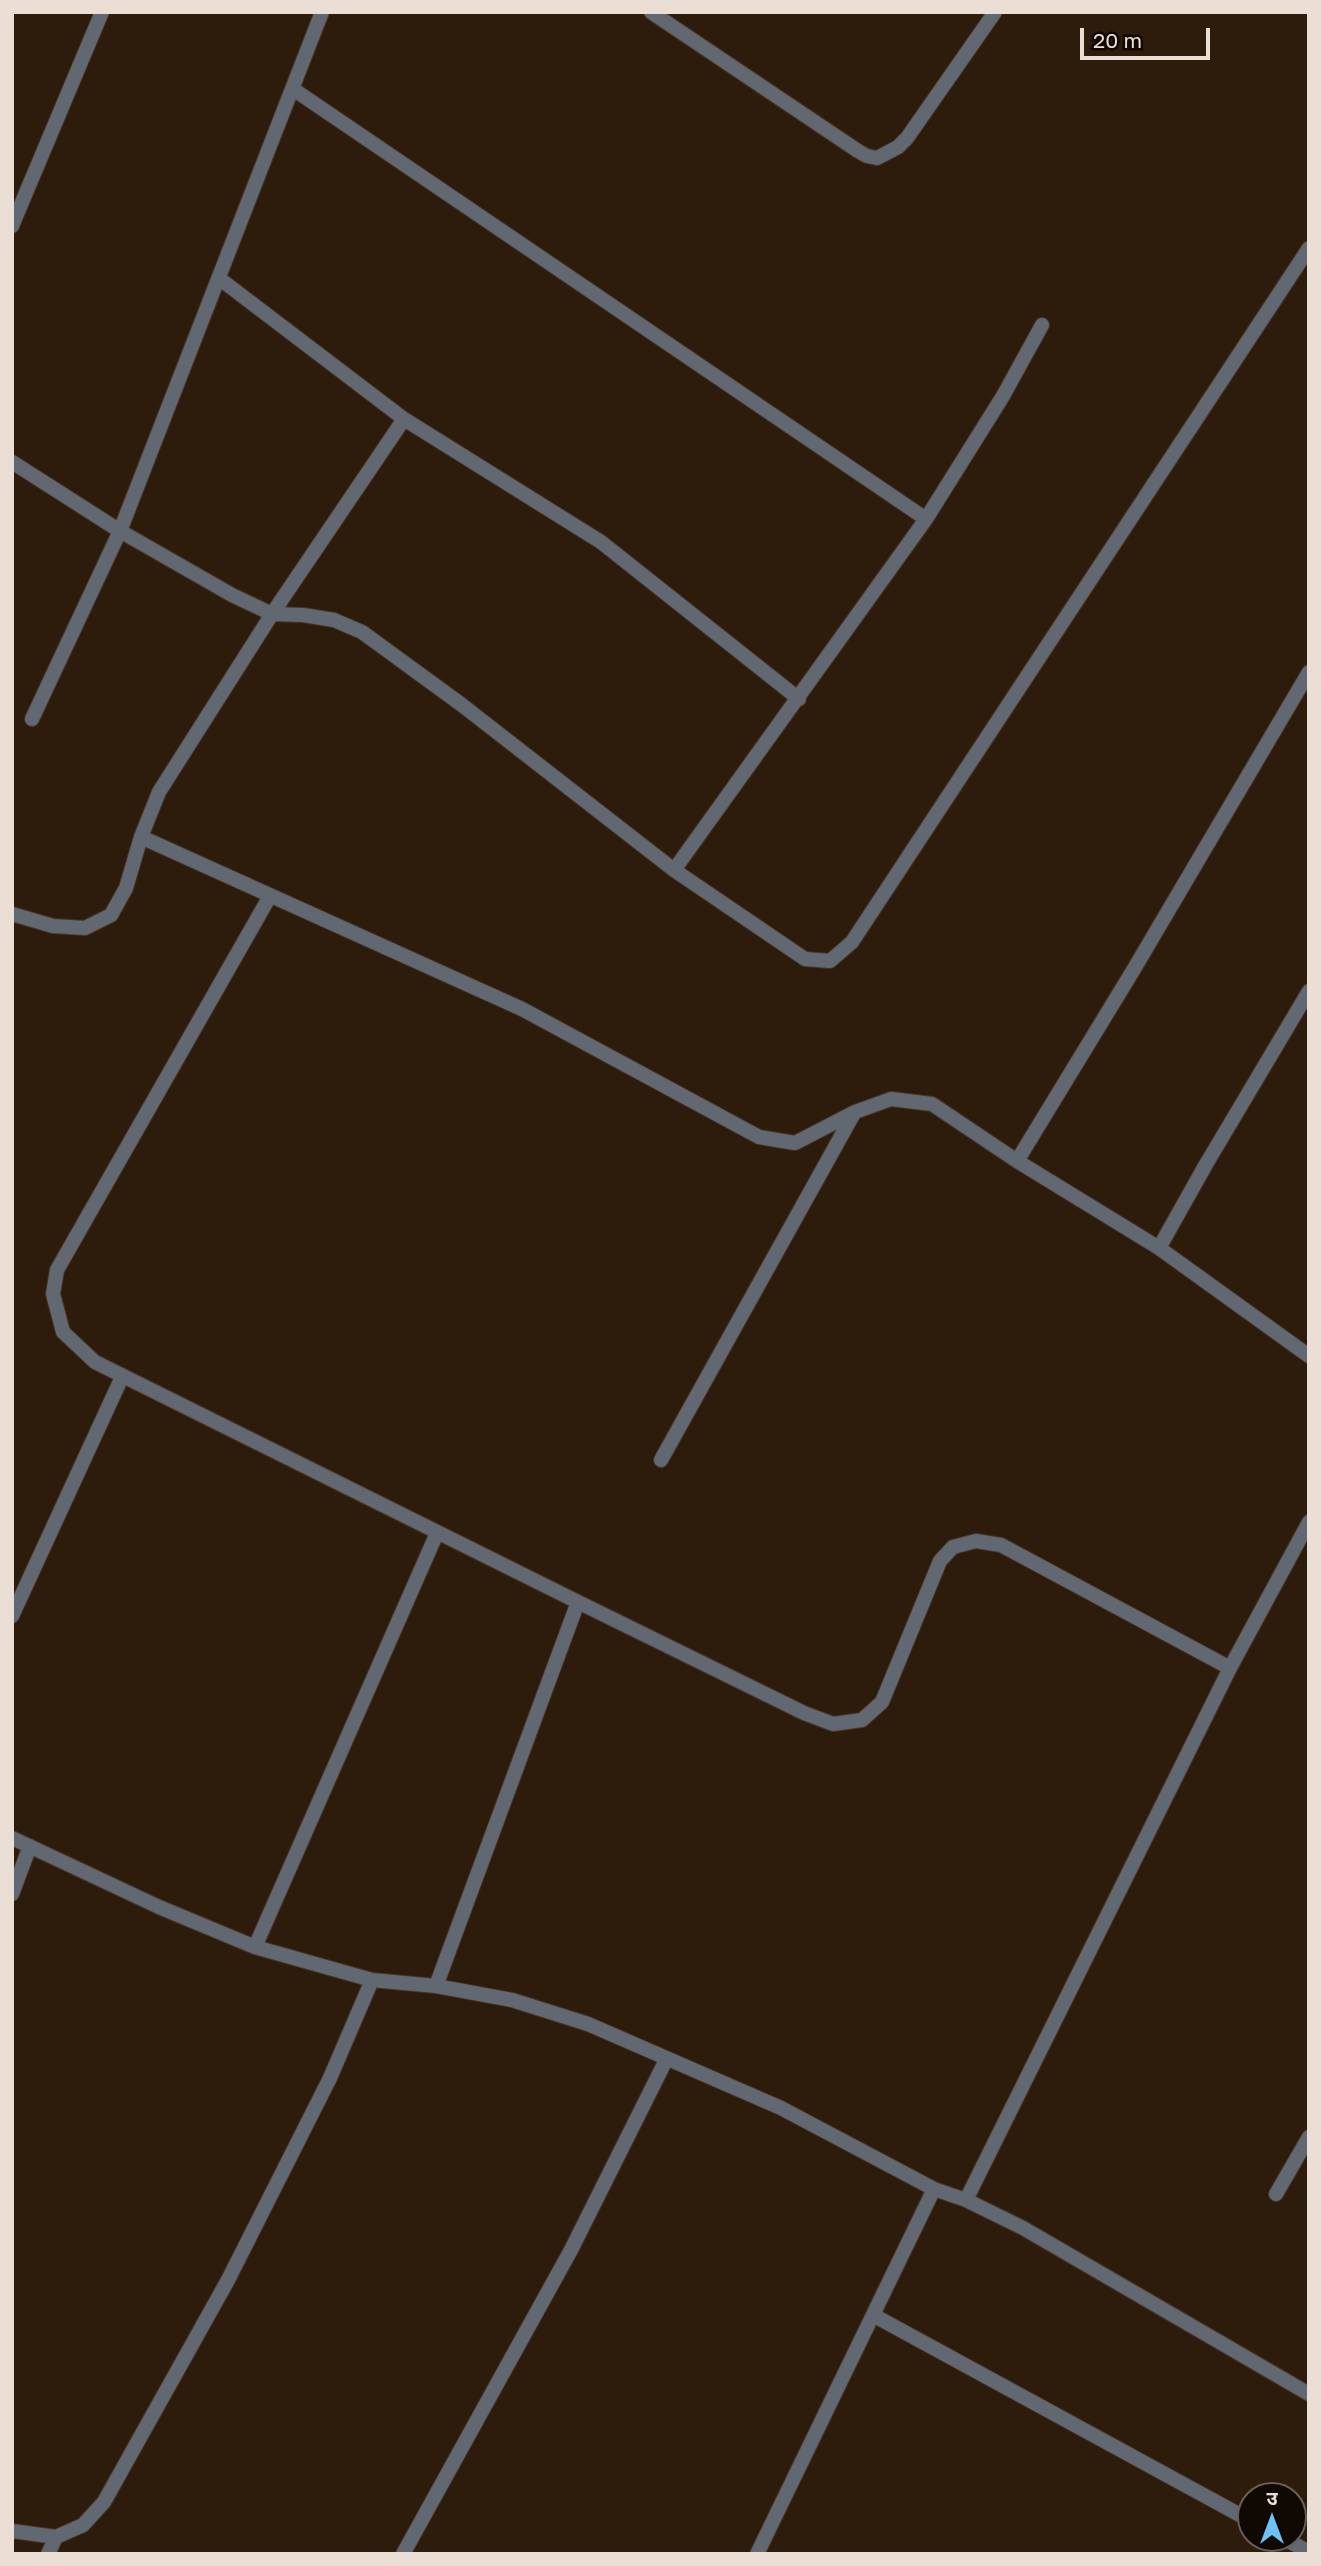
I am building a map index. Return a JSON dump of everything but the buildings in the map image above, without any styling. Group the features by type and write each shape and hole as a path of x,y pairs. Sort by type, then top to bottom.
{"street":[{"path":"12,226 102,12"},
{"path":"32,719 120,531 323,12"},
{"path":"651,12 858,151 877,158 887,154 906,138 995,12"},
{"path":"293,89 926,519"},
{"path":"12,462 120,531 232,595 272,614 303,615 334,621 362,632 462,705 674,870 805,959 830,961 852,942 1309,248"},
{"path":"220,279 404,419 601,542 799,699"},
{"path":"674,870 926,519 1003,396 1042,326"},
{"path":"12,914 53,926 85,928 111,915 126,888 141,837 159,792 272,614 404,419"},
{"path":"1017,1161 1309,672"},
{"path":"141,837 522,1009 759,1137 796,1143 855,1112 891,1099 932,1104 1017,1161 1159,1248 1309,1356"},
{"path":"270,896 57,1270 53,1294 63,1332 94,1362 437,1534 804,1713 833,1724 862,1720 882,1702 940,1561 953,1547 976,1541 1001,1545 1230,1668"},
{"path":"1159,1248 1309,991"},
{"path":"661,1460 855,1112"},
{"path":"12,1616 122,1377"},
{"path":"966,2200 1230,1668 1309,1522"},
{"path":"256,1947 437,1534"},
{"path":"436,1986 579,1602"},
{"path":"12,1838 159,1907 256,1947 372,1980 436,1986 512,2000 589,2024 666,2060 781,2108 934,2189 966,2200 1023,2228 1309,2394"},
{"path":"12,1894 30,1846"},
{"path":"12,2531 56,2537 83,2525 104,2502 228,2280 330,2078 372,1980"},
{"path":"403,2554 571,2250 666,2060"},
{"path":"1276,2194 1309,2137"},
{"path":"757,2554 934,2189"},
{"path":"873,2315 1237,2513"},
{"path":"48,2554 56,2537"}]}
